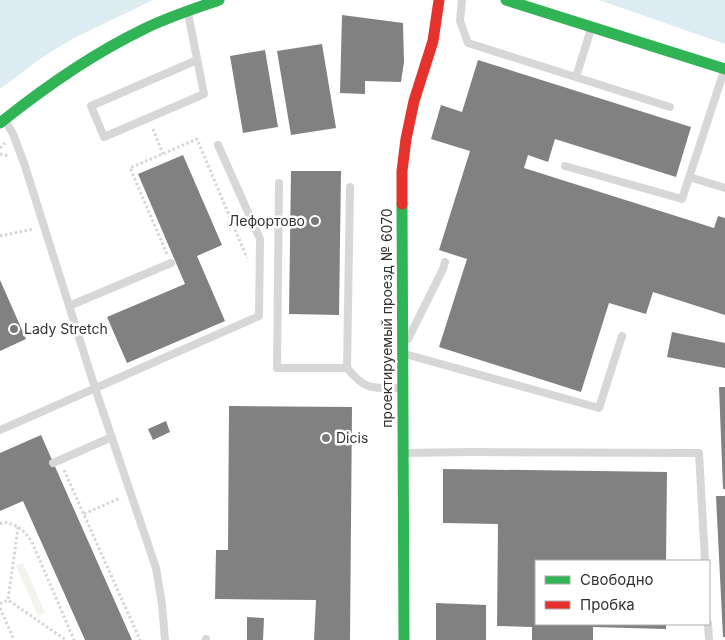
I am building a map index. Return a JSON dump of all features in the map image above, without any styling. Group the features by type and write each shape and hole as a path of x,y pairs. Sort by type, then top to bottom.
{"street":[{"path":"2,121 46,87 96,54 168,18 218,0"},
{"name":"проектируемый проезд № 6070","path":"404,640 401,353 402,171 406,138 414,101 433,41 439,0"},
{"path":"506,0 725,69"}],"lane":[{"path":"462,0 460,21 468,43 670,107"},
{"path":"188,11 198,60 204,94 104,137 90,106 198,60"},
{"path":"576,77 592,27"},
{"path":"565,166 682,199 725,69"},
{"path":"2,121 18,148 159,583 165,640"},
{"path":"0,430 259,316 260,239 218,145"},
{"path":"690,177 725,188"},
{"path":"279,183 276,368 347,368"},
{"path":"350,187 347,368 358,381 373,388 402,388"},
{"path":"445,262 443,270 401,353 599,408 622,336"},
{"path":"69,306 170,263"},
{"path":"57,462 112,437"},
{"path":"402,453 699,453 704,560"},
{"path":"708,625 709,640"}],"path":[{"path":"148,118 163,154"},
{"path":"170,263 130,168 197,139 248,262"},
{"path":"0,236 44,227"},
{"path":"57,462 84,514 140,640"},
{"path":"84,514 131,494"},
{"path":"0,524 4,522 18,526 32,542 74,640"},
{"path":"8,600 18,526"},
{"path":"0,604 8,600"},
{"path":"8,600 66,640"},
{"path":"0,608 14,640"}],"shaded area":[{"path":"0,0 153,0 72,39 40,59 0,89"},
{"path":"599,0 725,0 725,44"},
{"path":"23,563 45,613 38,616 16,566"}],"building":[{"path":"342,15 403,23 404,62 401,82 365,81 365,94 340,93"},
{"path":"322,44 336,128 291,135 277,51"},
{"path":"265,50 278,127 243,133 230,56"},
{"path":"478,60 691,127 676,177 555,139 548,162 528,155 524,168 714,228 718,216 725,218 725,315 653,292 646,314 609,303 581,392 439,347 467,259 439,250 470,151 431,139 441,105 462,112"},
{"path":"183,155 222,245 197,256 225,321 127,363 107,317 185,284 138,174"},
{"name":"Лефортово","path":"291,171 341,171 339,315 289,314"},
{"path":"0,280 26,339 0,351"},
{"path":"672,332 725,343 725,368 667,357"},
{"path":"719,387 725,387 725,489 723,489"},
{"path":"229,406 352,407 350,640 314,640 316,600 215,599 216,550 228,550"},
{"path":"166,421 170,432 153,440 148,429"},
{"path":"41,435 132,640 85,640 23,501 0,511 0,453"},
{"path":"443,469 667,472 666,560 535,560 535,625 666,625 666,629 593,627 593,640 532,640 532,627 497,626 498,524 443,523"},
{"path":"716,496 725,496 725,637 723,637"},
{"path":"436,603 486,605 486,640 436,640"},
{"path":"247,617 264,618 263,640 247,640"}],"traffic: fast":[{"path":"0,123 52,84 106,49 153,25 219,0"},
{"path":"506,0 725,69"},
{"path":"402,204 404,640"}],"traffic: jam":[{"path":"402,204 402,171 406,139 414,101 433,41 439,0"}],"place":[{"name":"Лефортово","path":"315,221"},
{"name":"Lady Stretch","path":"14,329"},
{"name":"Dicis","path":"326,438"}]}
